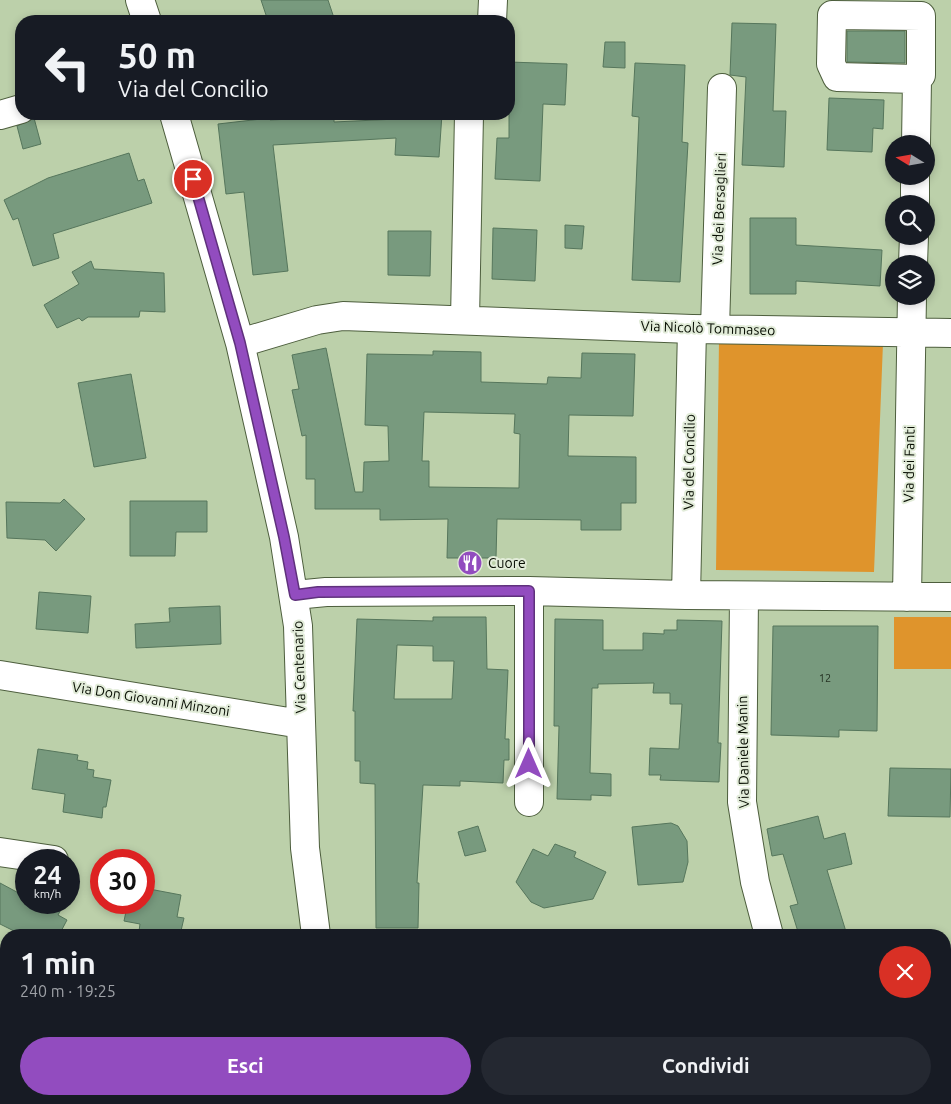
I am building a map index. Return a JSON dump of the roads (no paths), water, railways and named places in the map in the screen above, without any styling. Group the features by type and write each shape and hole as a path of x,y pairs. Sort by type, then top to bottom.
{"street":[{"path":"140,0 145,15"},
{"path":"492,15 493,0"},
{"path":"916,135 917,79"},
{"name":"Via dei Bersaglieri","path":"703,329 722,88"},
{"path":"0,115 15,111"},
{"name":"Via Centenario","path":"176,120 240,343 284,537 295,595 302,724 304,848 315,929"},
{"path":"465,320 469,120"},
{"name":"Via dei Fanti","path":"907,597 912,305"},
{"name":"Via Nicolò Tommaseo","path":"240,343 316,320 343,316 703,329 912,331 951,334"},
{"name":"Via del Concilio","path":"686,595 703,329"},
{"path":"529,591 529,802"},
{"path":"295,595 318,592 529,591 744,596 951,597"},
{"name":"Via Daniele Manin","path":"744,596 742,802 755,882 767,929"},
{"name":"Via Don Giovanni Minzoni","path":"0,674 302,724"},
{"path":"0,852 15,854"}],"place":[{"name":"Cuore","path":"470,563"}]}
